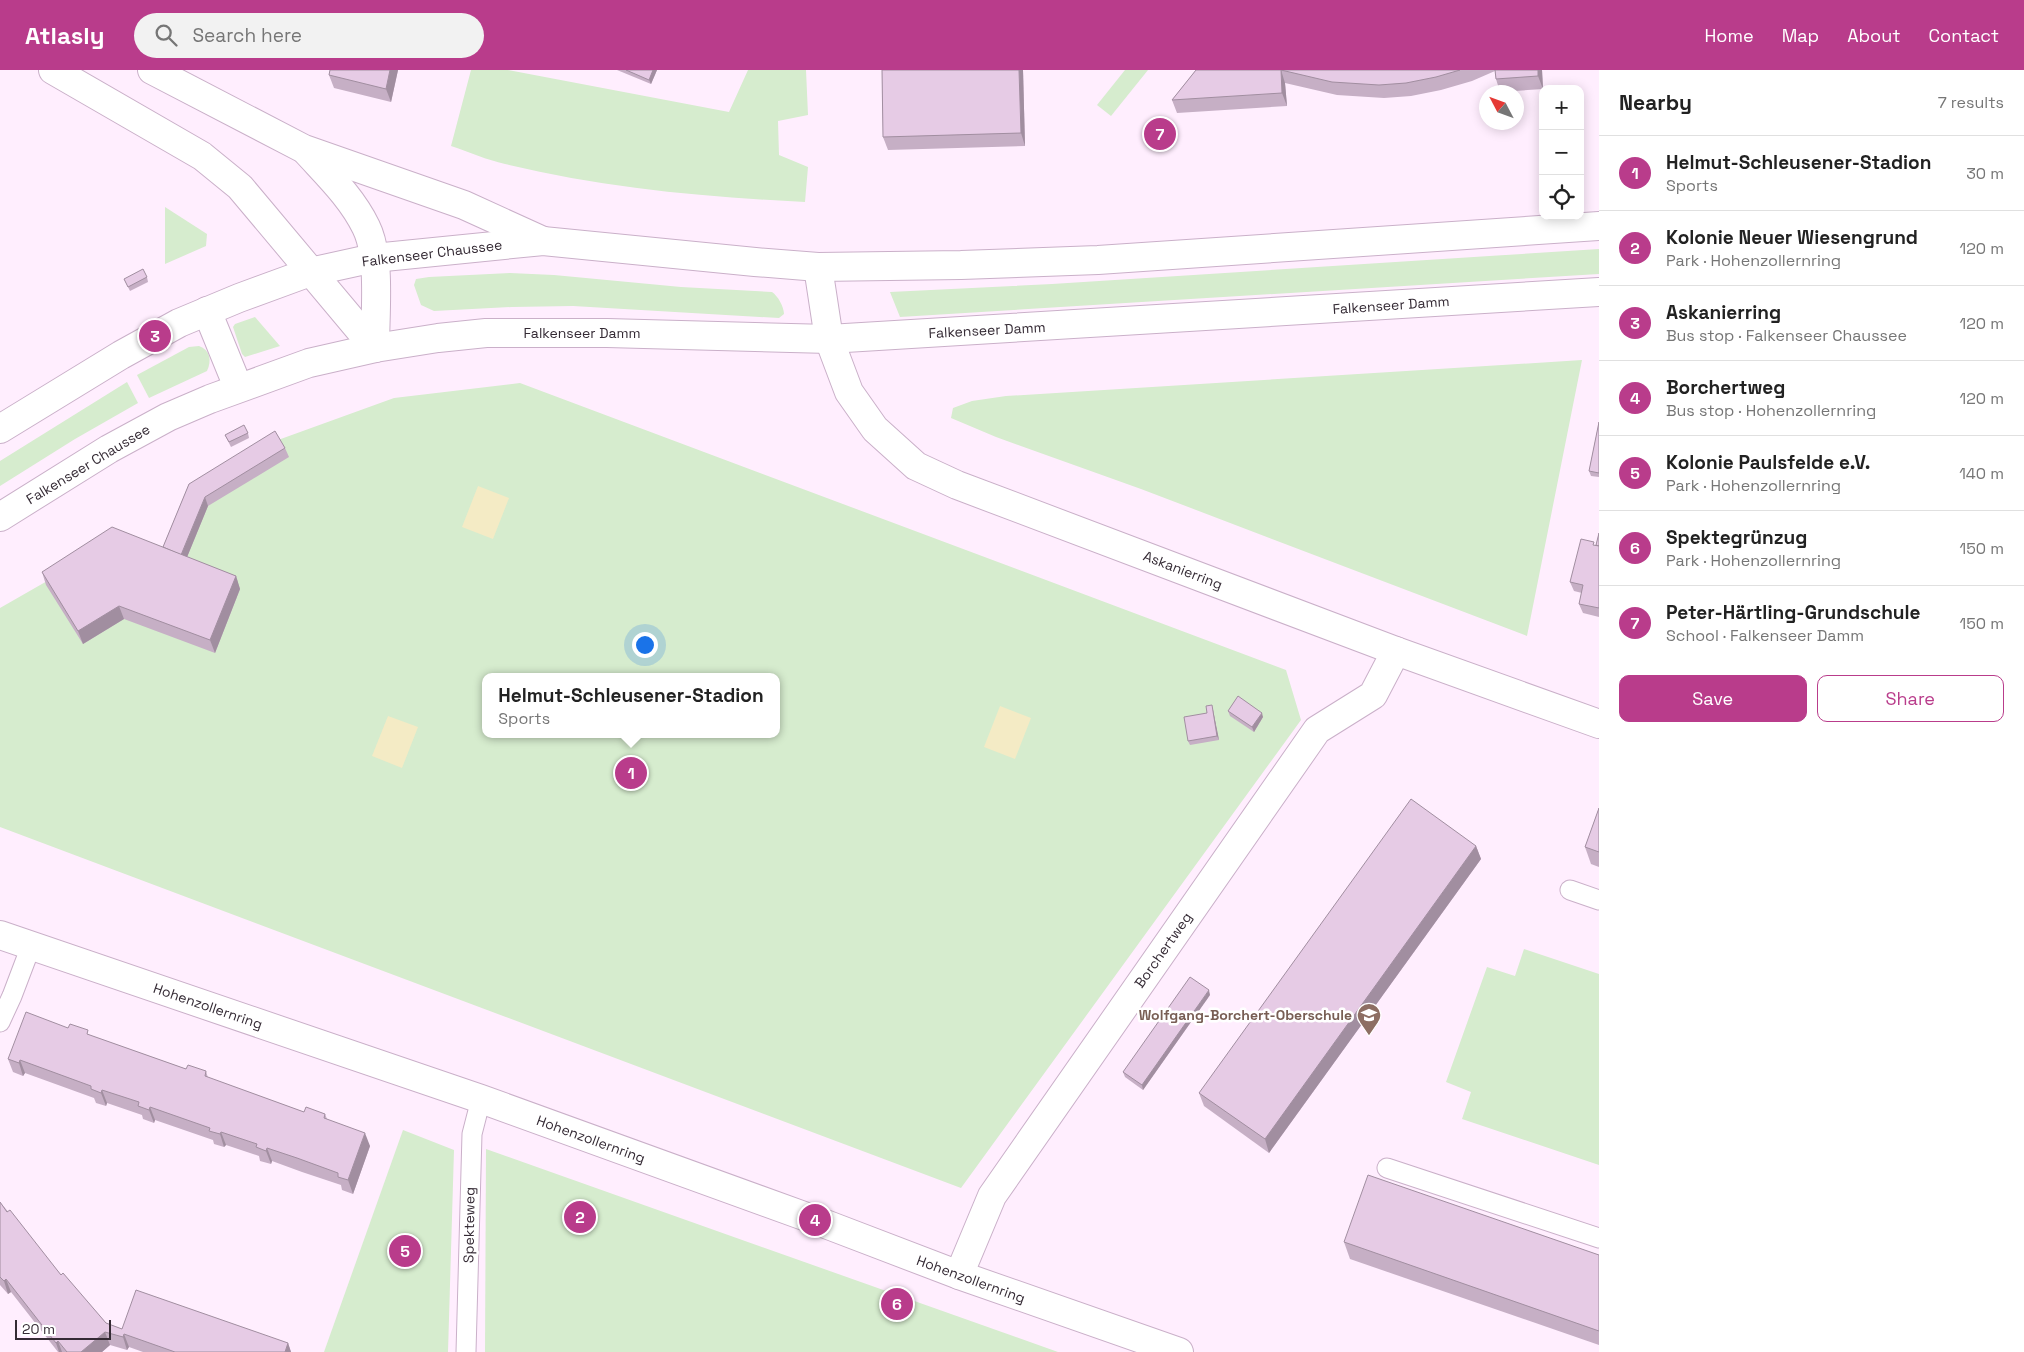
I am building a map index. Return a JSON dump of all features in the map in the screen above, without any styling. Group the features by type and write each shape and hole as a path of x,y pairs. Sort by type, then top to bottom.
{"main road":[{"path":"53,70 202,156 240,187 268,218 310,272 375,348"},
{"path":"152,70 304,149 464,205 543,241 818,267 961,265 1098,260 1599,226"},
{"path":"304,149 334,182 367,228 374,258 375,348"},
{"name":"Falkenseer Chaussee","path":"0,430 155,336 207,311 310,272 374,258 543,241"},
{"name":"Askanierring","path":"818,267 829,339 849,392 876,429 916,466 958,485 1396,651 1599,724"},
{"name":"Falkenseer Damm","path":"375,348 486,333 607,333 829,339 1599,292"},
{"path":"207,311 238,388"},
{"name":"Falkenseer Chaussee","path":"0,516 109,449 168,418 238,388 310,363 375,348"},
{"name":"Borchertweg","path":"959,1275 992,1196 1316,730 1373,695 1396,651"},
{"name":"Hohenzollernring","path":"0,935 481,1099 815,1220 959,1275 1178,1352"}],"lane":[{"path":"1570,890 1599,900"},
{"path":"0,1022 31,946"},
{"name":"Spekteweg","path":"466,1352 472,1134 481,1099"},
{"path":"1387,1168 1599,1238"}],"green space":[{"path":"471,70 508,70 729,112 748,70 806,70 808,115 778,121 779,155 808,167 805,202 692,194 579,179 498,162 451,146"},
{"path":"1125,70 1148,70 1111,116 1097,105"},
{"path":"165,207 207,234 206,246 165,264"},
{"path":"1599,249 1599,274 900,317 890,292 1052,284"},
{"path":"510,273 554,275 681,287 772,292 780,302 784,314 779,318 573,306 434,311 421,305 414,285 416,279 429,277"},
{"path":"255,317 280,346 245,357 242,354 233,327 235,324"},
{"path":"199,346 206,350 209,356 207,371 149,398 137,375 189,347"},
{"path":"1582,360 1527,636 1141,489 996,437 951,418 953,408 972,401 1006,396"},
{"path":"127,382 138,403 75,439 0,486 0,461"},
{"path":"520,383 1286,670 1301,720 961,1188 0,827 0,608 117,541 165,559 192,493 278,440 394,398"},
{"path":"1524,949 1599,974 1599,1165 1462,1119 1471,1092 1446,1082 1487,967 1515,976"},
{"path":"403,1130 454,1150 448,1352 324,1352"},
{"path":"486,1149 1058,1352 485,1352"}],"sand":[{"path":"478,486 509,498 493,539 462,527"},
{"path":"1000,706 1031,718 1015,759 984,747"},
{"path":"388,716 418,727 402,768 372,756"}],"building":[{"path":"330,70 390,70 386,89 329,75"},
{"path":"626,70 653,70 649,80"},
{"path":"882,70 1019,70 1021,133 883,137"},
{"path":"1196,70 1281,70 1282,93 1172,100"},
{"path":"1281,70 1460,70 1406,83 1379,85 1332,82"},
{"path":"1495,70 1538,70 1538,76 1496,79"},
{"path":"143,269 147,277 128,287 124,279"},
{"path":"1599,422 1599,473 1589,471"},
{"path":"244,425 248,433 229,442 225,435"},
{"path":"275,431 285,448 205,497 181,555 163,547 189,484"},
{"path":"112,527 236,576 210,640 119,606 78,631 42,572"},
{"path":"1599,533 1599,546 1596,545"},
{"path":"1581,539 1594,542 1593,545 1599,546 1599,608 1579,604 1583,585 1570,582"},
{"path":"1238,696 1262,713 1252,727 1228,711"},
{"path":"1212,705 1217,736 1188,741 1184,717 1207,713 1206,706"},
{"path":"1411,799 1476,846 1265,1139 1199,1093"},
{"path":"1599,808 1599,852 1585,847"},
{"path":"1190,977 1209,990 1142,1085 1123,1072"},
{"path":"26,1012 68,1028 70,1024 88,1030 87,1034 186,1069 188,1065 206,1071 205,1076 304,1112 306,1107 325,1114 324,1118 365,1133 348,1180 338,1177 338,1173 297,1158 267,1148 266,1151 256,1147 257,1144 221,1132 220,1134 209,1131 210,1128 150,1107 149,1110 138,1106 139,1102 102,1090 101,1093 91,1089 91,1086 20,1060 19,1063 8,1059"},
{"path":"1368,1175 1599,1255 1599,1331 1344,1242"},
{"path":"0,1202 7,1212 10,1210 61,1275 63,1273 106,1323 122,1329 136,1290 288,1343 285,1352 175,1352 124,1334 123,1337 105,1332 81,1352 67,1352 58,1341 56,1343 6,1279 4,1281 0,1277"}],"place":[{"name":"Peter-Härtling-Grundschule","path":"1160,134"},
{"name":"Askanierring","path":"155,336"},
{"name":"Helmut-Schleusener-Stadion","path":"631,773"},
{"name":"Wolfgang-Borchert-Oberschule","path":"1369,1036"},
{"name":"Kolonie Neuer Wiesengrund","path":"580,1217"},
{"name":"Borchertweg","path":"815,1220"},
{"name":"Kolonie Paulsfelde e.V.","path":"405,1251"},
{"name":"Spektegrünzug","path":"897,1304"}]}
